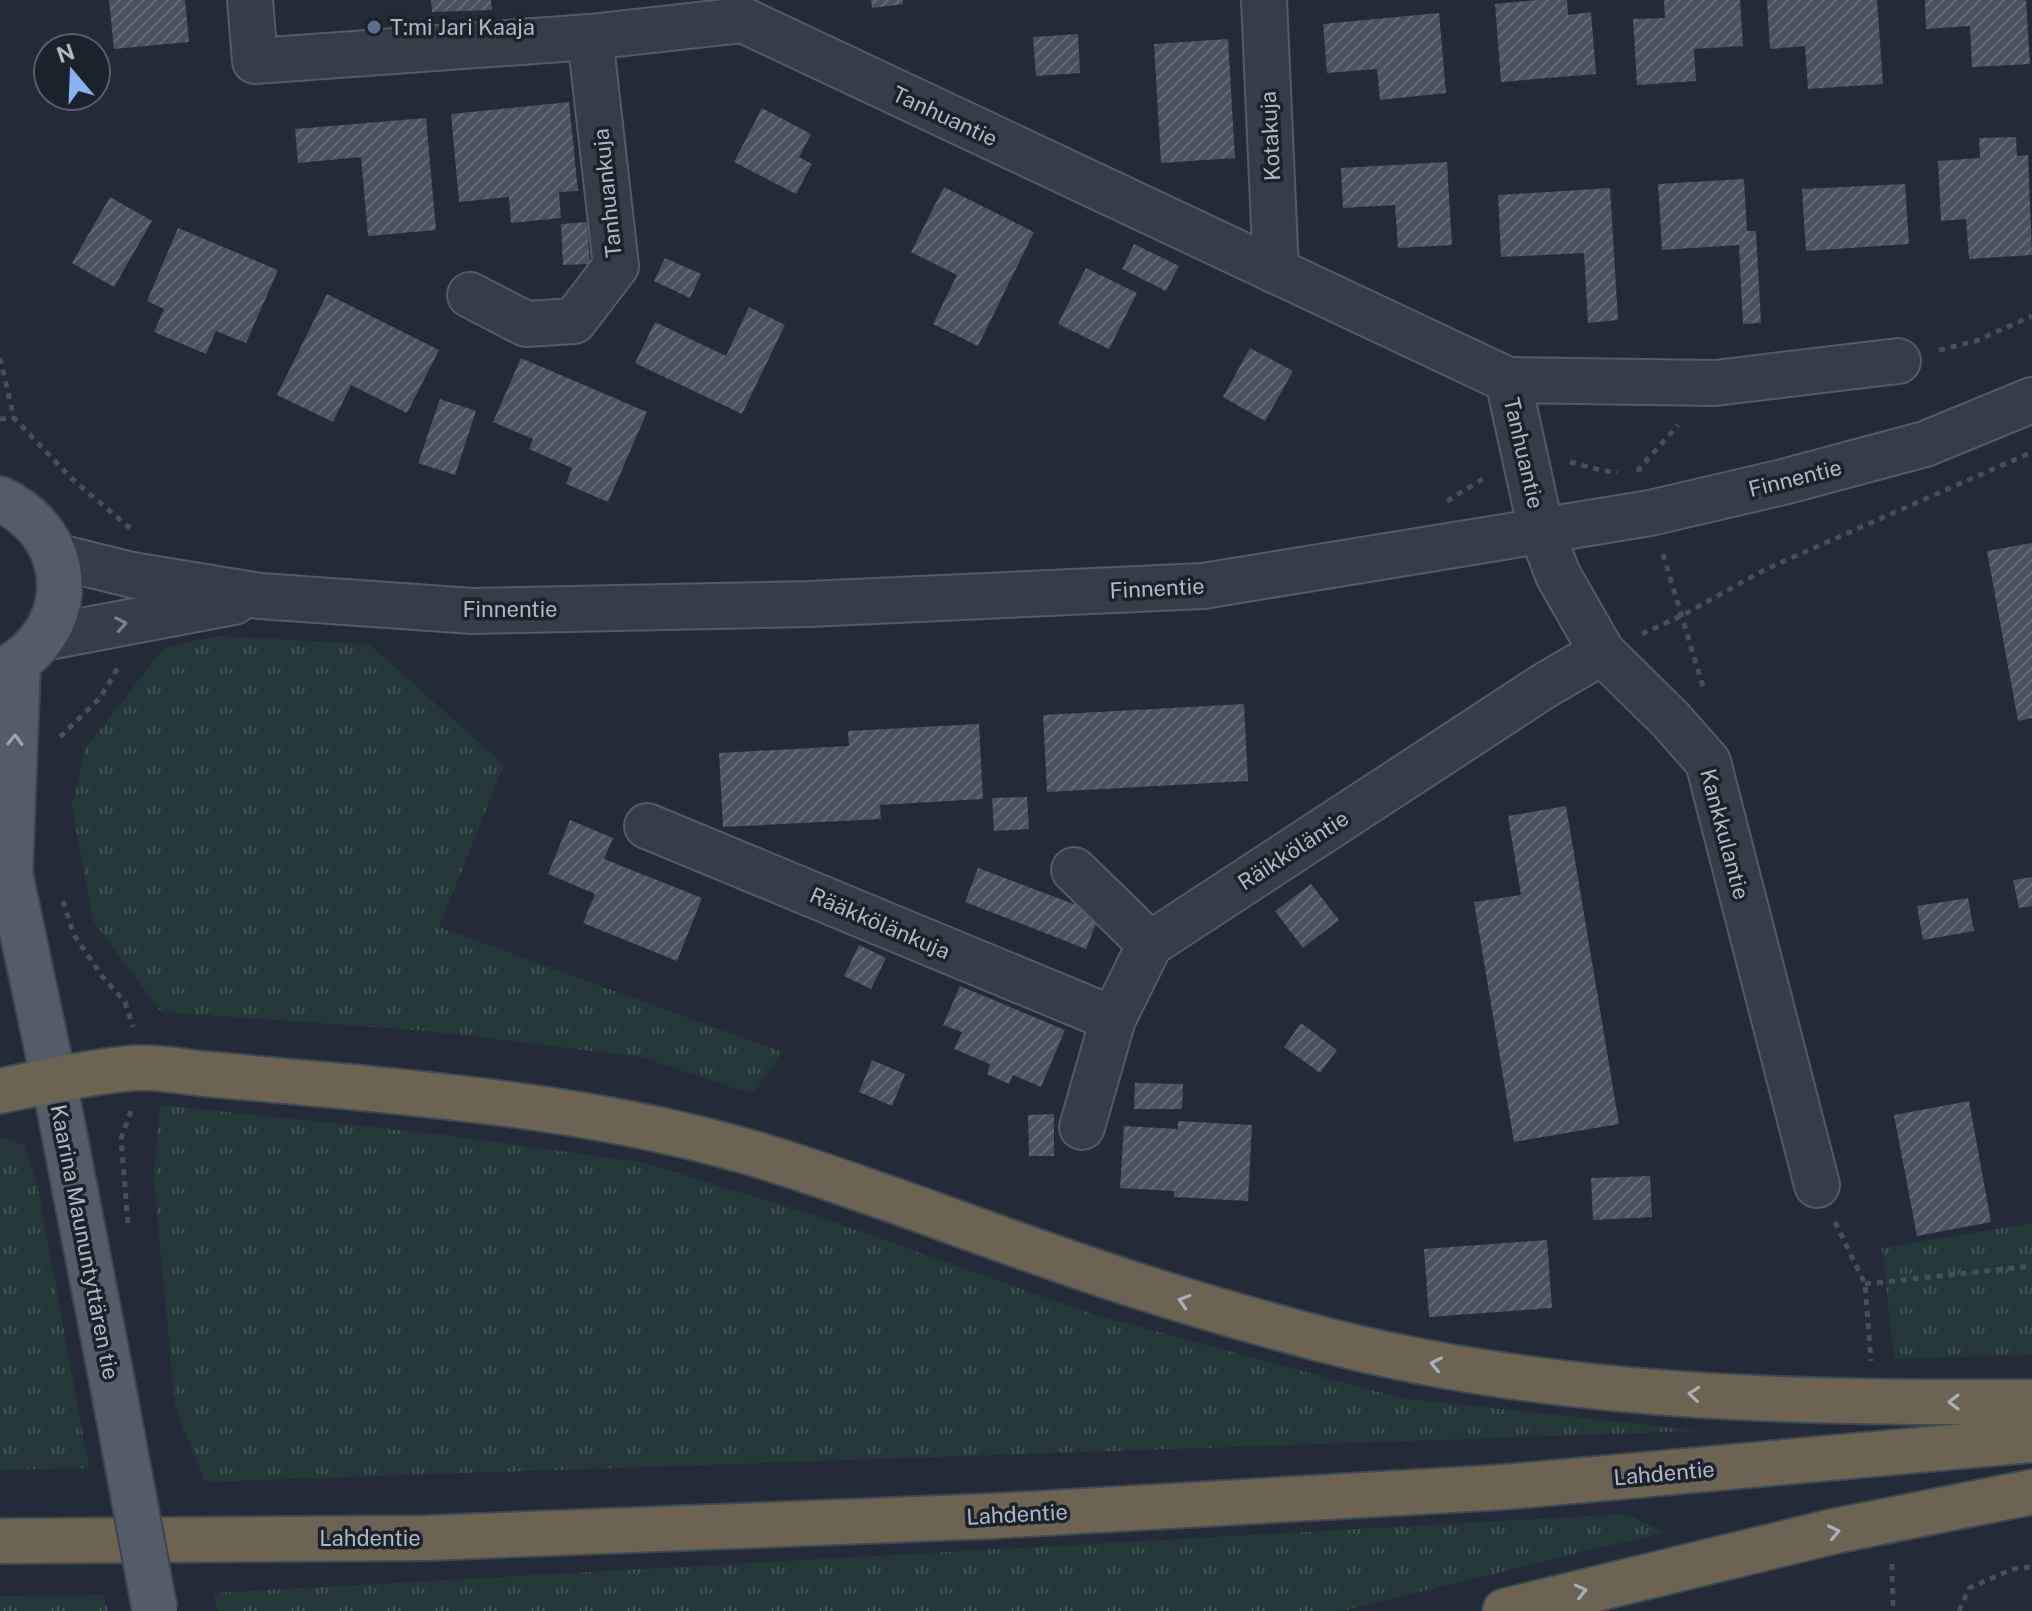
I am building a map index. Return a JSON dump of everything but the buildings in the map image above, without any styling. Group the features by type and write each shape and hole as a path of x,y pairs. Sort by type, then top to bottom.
{"highway":[{"path":"0,1091 139,1068 508,1104 649,1127 748,1152 859,1186 1055,1258 1193,1304 1322,1340 1448,1367 1585,1386 1722,1397 1858,1403 2032,1402"},
{"name":"Lahdentie","path":"0,1541 427,1538 993,1516 1505,1487 2032,1440"},
{"path":"1505,1611 1835,1531 2032,1492"}],"main road":[{"path":"0,468 10,503 41,529 55,556"},
{"name":"Kaarina Maununtyttären tie","path":"55,556 60,585 56,613 21,658 5,863 54,1081 155,1611"}],"street":[{"name":"Tanhuantie","path":"250,0 255,61 590,37 742,10 1276,271 1508,380 1541,530"},
{"name":"Kotakuja","path":"1264,0 1276,271"},
{"name":"Tanhuankuja","path":"470,295 526,324 574,321 616,266 590,37"},
{"path":"1508,380 1715,383 1898,361"},
{"name":"Finnentie","path":"55,556 132,575 260,596 472,611 809,604 1203,586 1650,513 1925,444 2032,400"},
{"name":"Kankkulantie","path":"1541,530 1558,575 1602,652 1671,720 1708,762 1817,1185"},
{"name":"Finnentie","path":"21,658 132,622 260,596"},
{"name":"Räikköläntie","path":"1150,944 1544,686 1602,652"},
{"name":"Rääkkölänkuja","path":"647,826 1113,1019"},
{"path":"1074,870 1150,944 1113,1019 1082,1127"}],"path":[{"path":"1898,361 1976,341 2032,316"},
{"path":"0,358 14,418 71,478 134,531 132,575"},
{"path":"0,419 14,418"},
{"path":"1602,652 1683,615 1766,569 2032,452"},
{"path":"1433,505 1447,501 1478,479 1563,460 1604,471 1654,466"},
{"path":"1639,469 1710,714 1708,762"},
{"path":"55,742 100,698 117,671 132,622"},
{"path":"61,897 74,935 102,976 125,1002 137,1038 138,1094 121,1139 128,1227"},
{"path":"1817,1185 1865,1284 1871,1366"},
{"path":"1865,1284 2032,1266"},
{"path":"1892,1563 1893,1611"},
{"path":"1959,1611 1969,1588 2013,1569 2032,1567"}],"green space":[{"path":"217,636 369,644 504,765 439,927 782,1052 753,1094 640,1057 428,1031 161,1012 93,921 72,807 84,750 164,648"},
{"path":"160,1105 438,1134 645,1163 820,1217 1089,1313 1401,1398 1701,1431 205,1482 175,1407 154,1179"},
{"path":"0,1137 24,1145 37,1183 89,1468 0,1470"},
{"path":"2032,1223 2032,1355 1894,1359 1882,1248"},
{"path":"1626,1514 1665,1532 1341,1611 218,1611 214,1593"},
{"path":"104,1595 108,1611 0,1611 0,1596"}],"place":[{"name":"T:mi Jari Kaaja","path":"374,27"}]}
